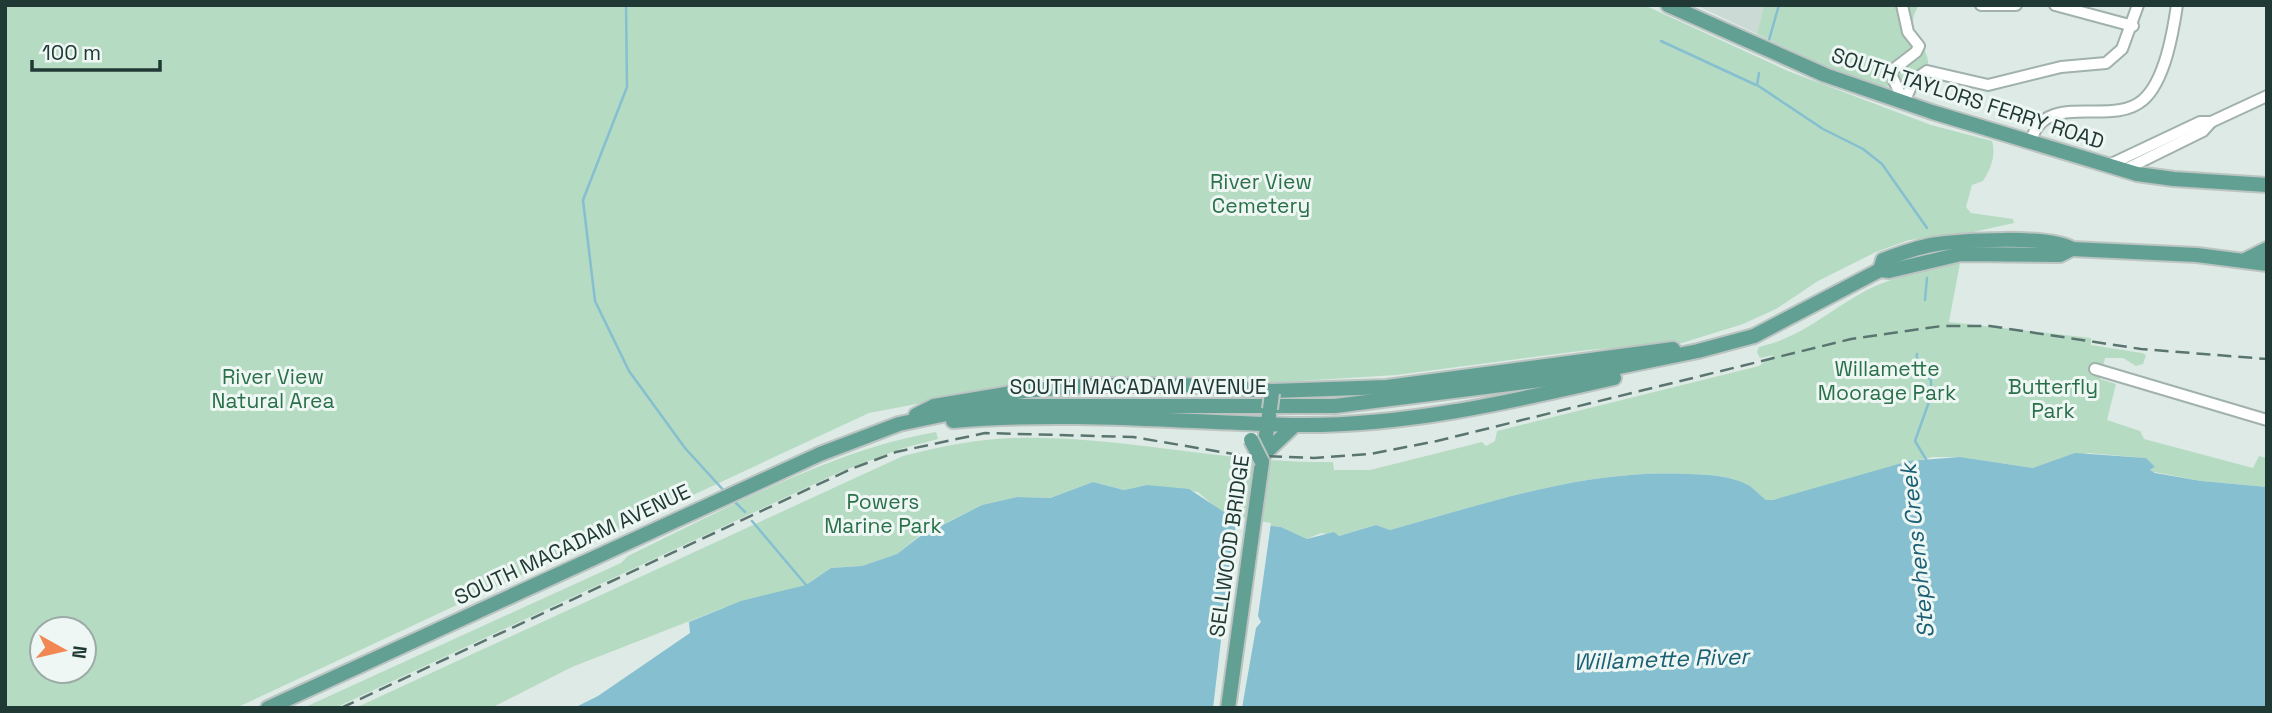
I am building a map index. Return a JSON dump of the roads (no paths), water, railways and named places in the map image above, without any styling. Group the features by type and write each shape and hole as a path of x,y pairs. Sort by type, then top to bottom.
{"main road":[{"name":"SOUTH TAYLORS FERRY ROAD","path":"1668,5 1804,67 1904,102 2124,170 2167,178 2267,185"},
{"path":"2243,183 2267,176"},
{"path":"1954,255 1954,250 1965,242"},
{"name":"SOUTH MACADAM AVENUE","path":"1880,270 1884,260 1899,254 1934,245 1965,242 2061,242 2072,249 2245,260 2267,264"},
{"name":"SOUTH MACADAM AVENUE","path":"268,708 771,474 899,424 1010,405 1335,405 1479,390 1650,362 1754,335 1880,270 1889,271 1954,255 2060,255 2072,249"},
{"path":"2245,260 2267,249"},
{"path":"899,424 934,406 1035,390 1120,385 1272,392 1387,387 1602,357 1682,348 1698,351"},
{"path":"899,424 1000,417 1295,425 1364,421 1447,412 1528,397 1641,372 1650,362"},
{"name":"SELLWOOD BRIDGE","path":"1228,708 1272,392"},
{"path":"1229,424 1245,433 1263,458 1295,425"}],"street":[{"path":"1902,5 1908,32 1919,48 1890,72 1904,102"},
{"path":"1980,5 2016,5"},
{"path":"2055,5 2133,26"},
{"path":"1904,102 1914,80 1927,71 1988,85 2053,68 2106,63 2119,54 2133,26 2138,5"},
{"path":"2031,141 2035,128 2054,114 2128,108 2146,98 2171,43 2177,5"},
{"path":"2124,170 2203,131 2211,122 2267,96"},
{"path":"2109,165 2200,122 2211,122"},
{"path":"2095,369 2267,420"}],"water":[{"name":"Willamette River","path":"2075,453 2146,458 2155,467 2150,470 2155,473 2201,481 2267,487 2267,708 574,708 598,696 690,633 689,622 741,601 806,585 831,568 862,566 897,554 919,537 982,505 1017,497 1050,498 1093,482 1124,490 1147,485 1189,489 1239,522 1281,527 1307,539 1334,532 1339,536 1376,525 1390,530 1537,490 1611,477 1649,474 1720,476 1743,482 1766,500 1773,500 1909,461 1960,457 2033,468"}],"waterway":[{"path":"626,5 627,87 583,200 595,301 629,371 685,448 726,493"},
{"name":"Stephens Creek","path":"1769,40 1779,5"},
{"path":"1661,41 1756,85"},
{"name":"Stephens Creek","path":"1759,73 1757,85 1823,129 1863,149 1882,164 1927,228"},
{"name":"Stephens Creek","path":"1925,300 1927,278"},
{"name":"Stephens Creek","path":"1917,354 1916,367 1931,380 1931,396 1915,441 1927,461"},
{"path":"733,500 745,512"},
{"path":"752,521 806,585"}],"railway":[{"path":"341,708 851,469 896,452 985,433 1133,437 1239,455 1314,458 1370,454 1437,441 1851,339 1942,326 1990,326 2141,349 2267,359"}],"park label":[{"name":"River View Cemetery","path":"1261,193"},
{"name":"Willamette Moorage Park","path":"1887,380"},
{"name":"River View Natural Area","path":"273,388"},
{"name":"Butterfly Park","path":"2053,398"},
{"name":"Powers Marine Park","path":"883,513"}]}
